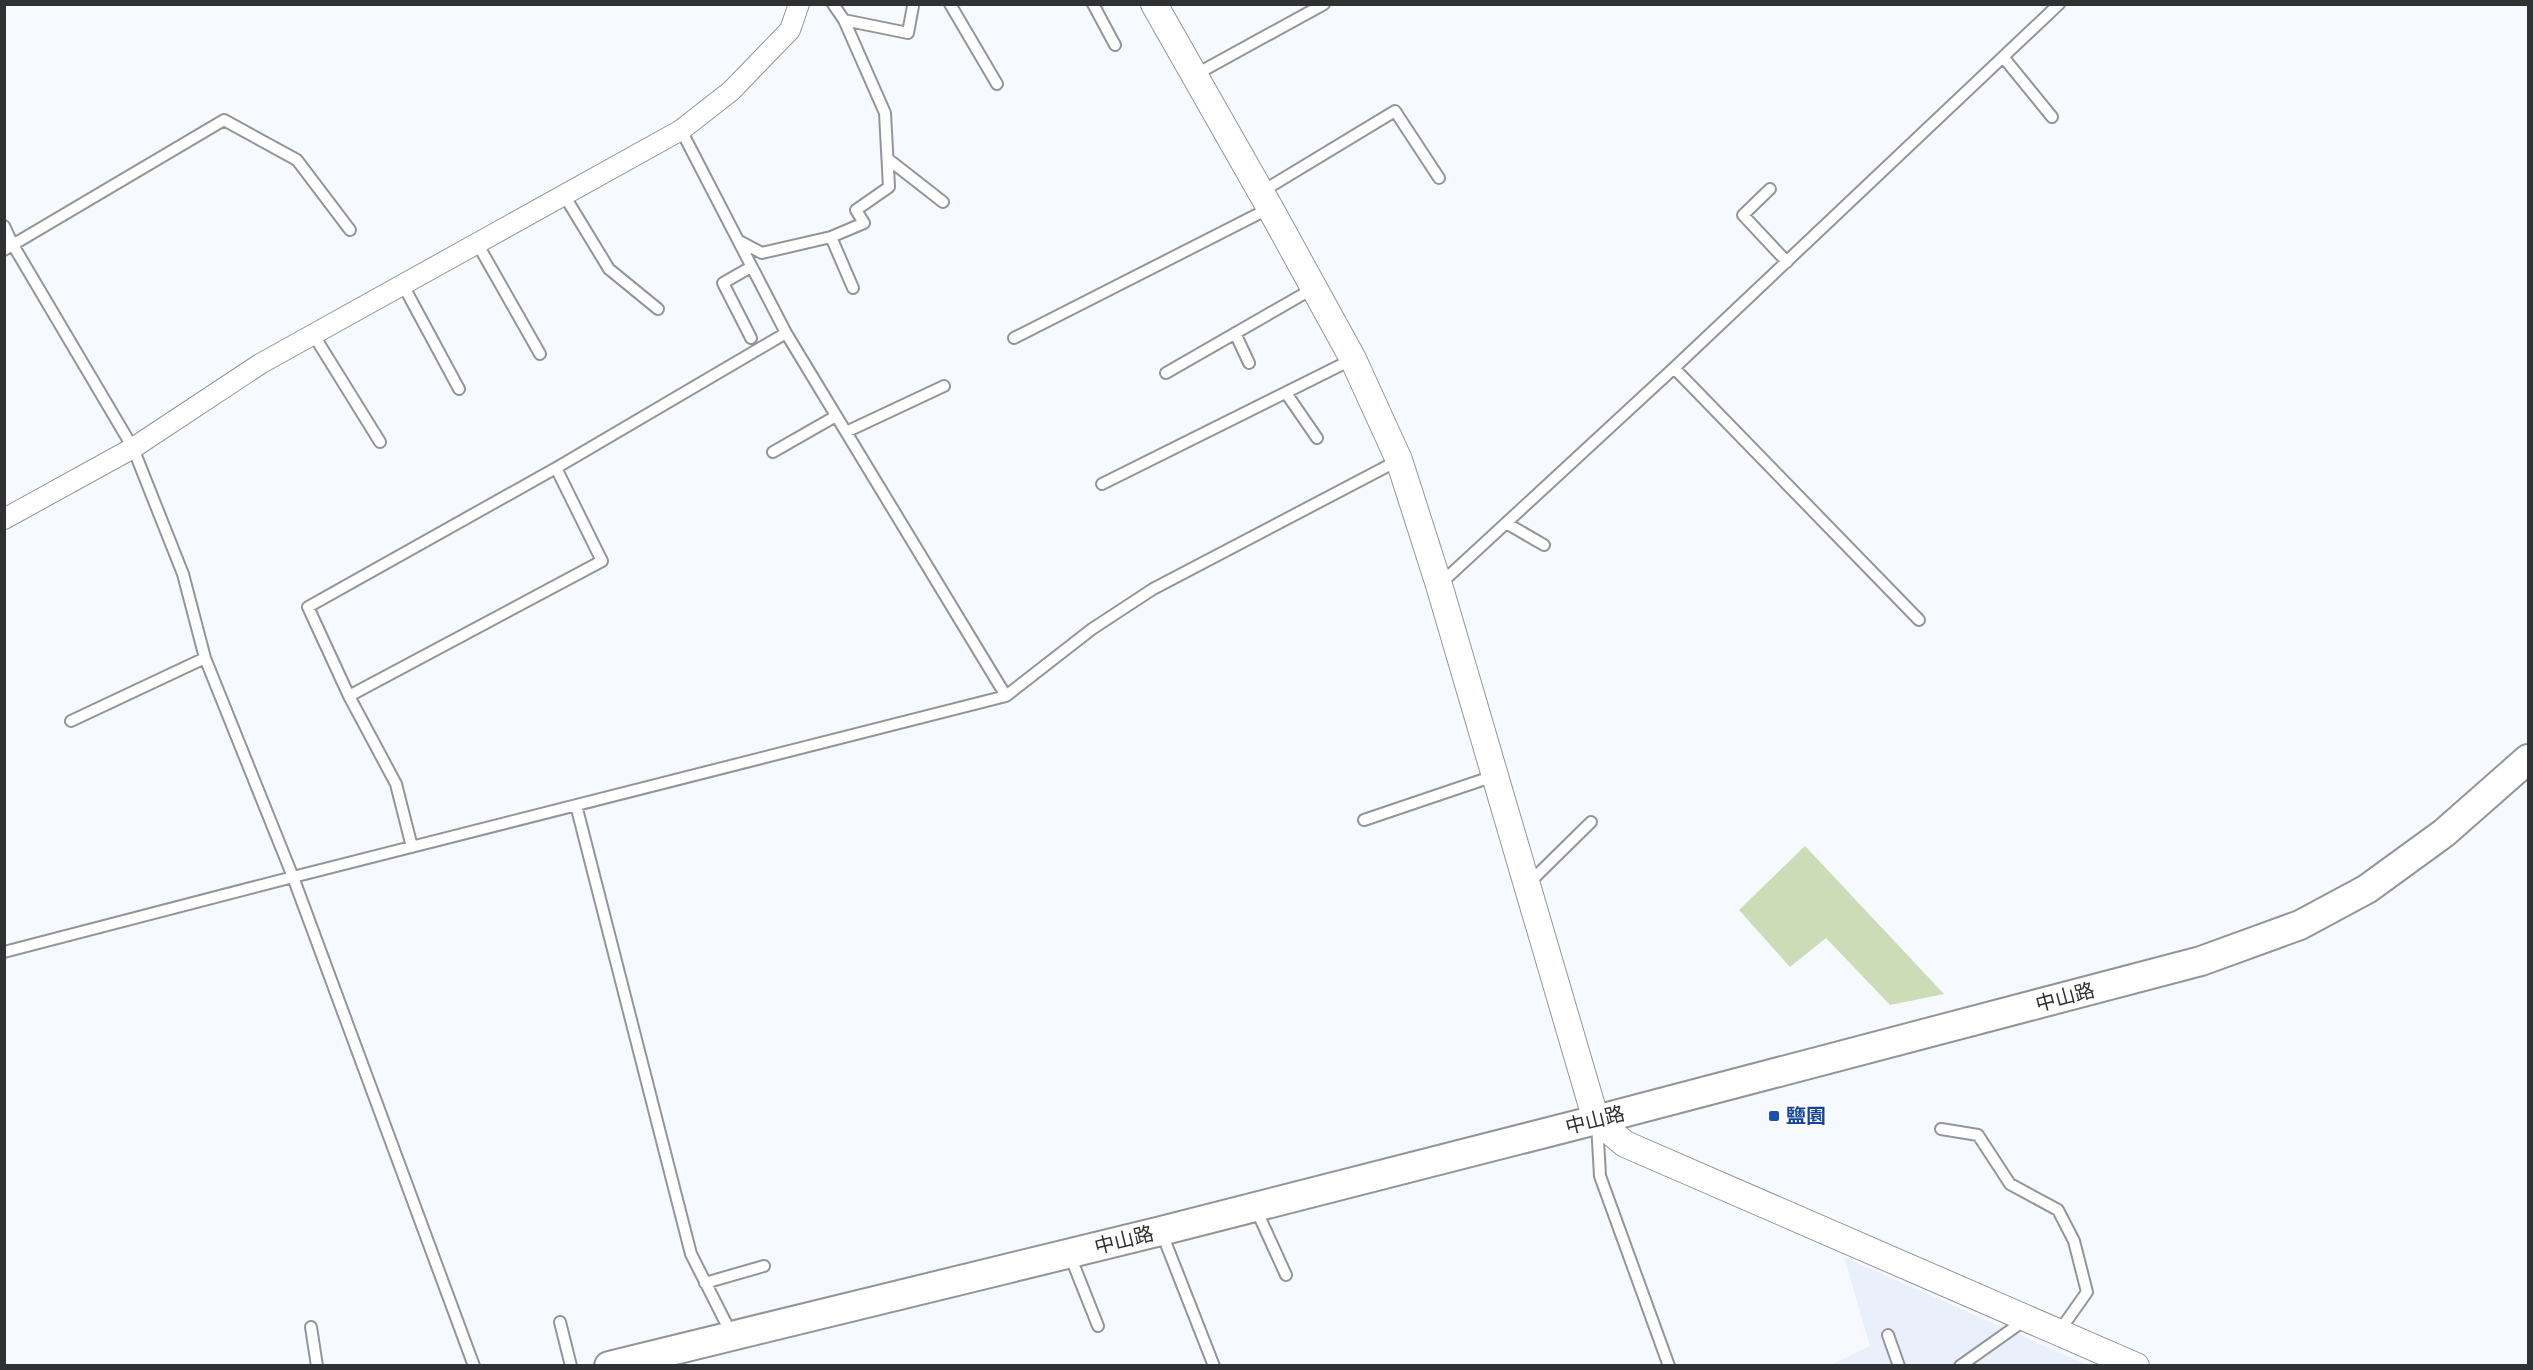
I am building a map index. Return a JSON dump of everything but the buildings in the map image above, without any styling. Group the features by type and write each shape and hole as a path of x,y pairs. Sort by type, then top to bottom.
{"main road":[{"name":"中山路","path":"609,1365 1161,1231 1596,1120 2201,961 2264,939 2334,909 2392,873 2444,833 2529,759"}],"street":[{"path":"4,519 133,448 261,364 313,334 681,130 731,91 790,30 799,4"},
{"path":"1154,4 1193,76 1266,200 1353,359 1400,460 1439,585 1596,1120 1625,1144 2026,1320 2136,1365"}],"lane":[{"path":"738,240 762,253 831,237 864,223 856,210 889,187 885,113 844,20 833,4"},
{"path":"950,4 997,84"},
{"path":"1093,4 1115,45"},
{"path":"1193,76 1324,4"},
{"path":"1439,585 1674,368 2059,4"},
{"path":"844,20 908,33 913,6"},
{"path":"2004,58 2052,117"},
{"path":"1014,338 1266,200 1395,111 1439,178"},
{"path":"9,248 224,120 297,160 350,230"},
{"path":"681,130 786,333 1006,696"},
{"path":"888,159 943,202"},
{"path":"1770,189 1743,215 1787,262"},
{"path":"564,195 609,269 658,309"},
{"path":"4,226 9,248 133,448 183,574 205,658 293,877 474,1365"},
{"path":"831,237 853,288"},
{"path":"477,243 540,354"},
{"path":"751,338 723,283 752,267"},
{"path":"403,285 459,388"},
{"path":"1166,373 1314,288"},
{"path":"412,847 396,784 349,696 308,607 556,468 786,333"},
{"path":"1235,333 1250,363"},
{"path":"313,334 380,442"},
{"path":"1102,484 1353,359"},
{"path":"1674,368 1919,620"},
{"path":"846,432 944,386"},
{"path":"1286,393 1317,438"},
{"path":"773,452 836,416"},
{"path":"4,952 1006,696 1092,629 1153,589 1400,460"},
{"path":"349,696 602,561 556,468"},
{"path":"1506,523 1544,545"},
{"path":"71,721 205,658"},
{"path":"1364,820 1494,776"},
{"path":"576,805 691,1254 732,1336"},
{"path":"1526,886 1591,822"},
{"path":"1596,1120 1600,1176 1669,1365"},
{"path":"1941,1130 1978,1135 2010,1184 2058,1210 2074,1241 2087,1292 2058,1333"},
{"path":"1255,1207 1286,1275"},
{"path":"1161,1231 1214,1365"},
{"path":"1069,1253 1098,1326"},
{"path":"705,1283 764,1266"},
{"path":"1960,1365 2026,1320"},
{"path":"560,1322 571,1365"},
{"path":"311,1327 317,1365"},
{"path":"1888,1335 1899,1365"}],"shaded area":[{"path":"1844,1257 2087,1365 1828,1366 1870,1346"}],"green space":[{"path":"1805,846 1944,994 1890,1005 1826,938 1790,967 1739,910"}],"place":[{"name":"鹽園","path":"1774,1116"}]}
